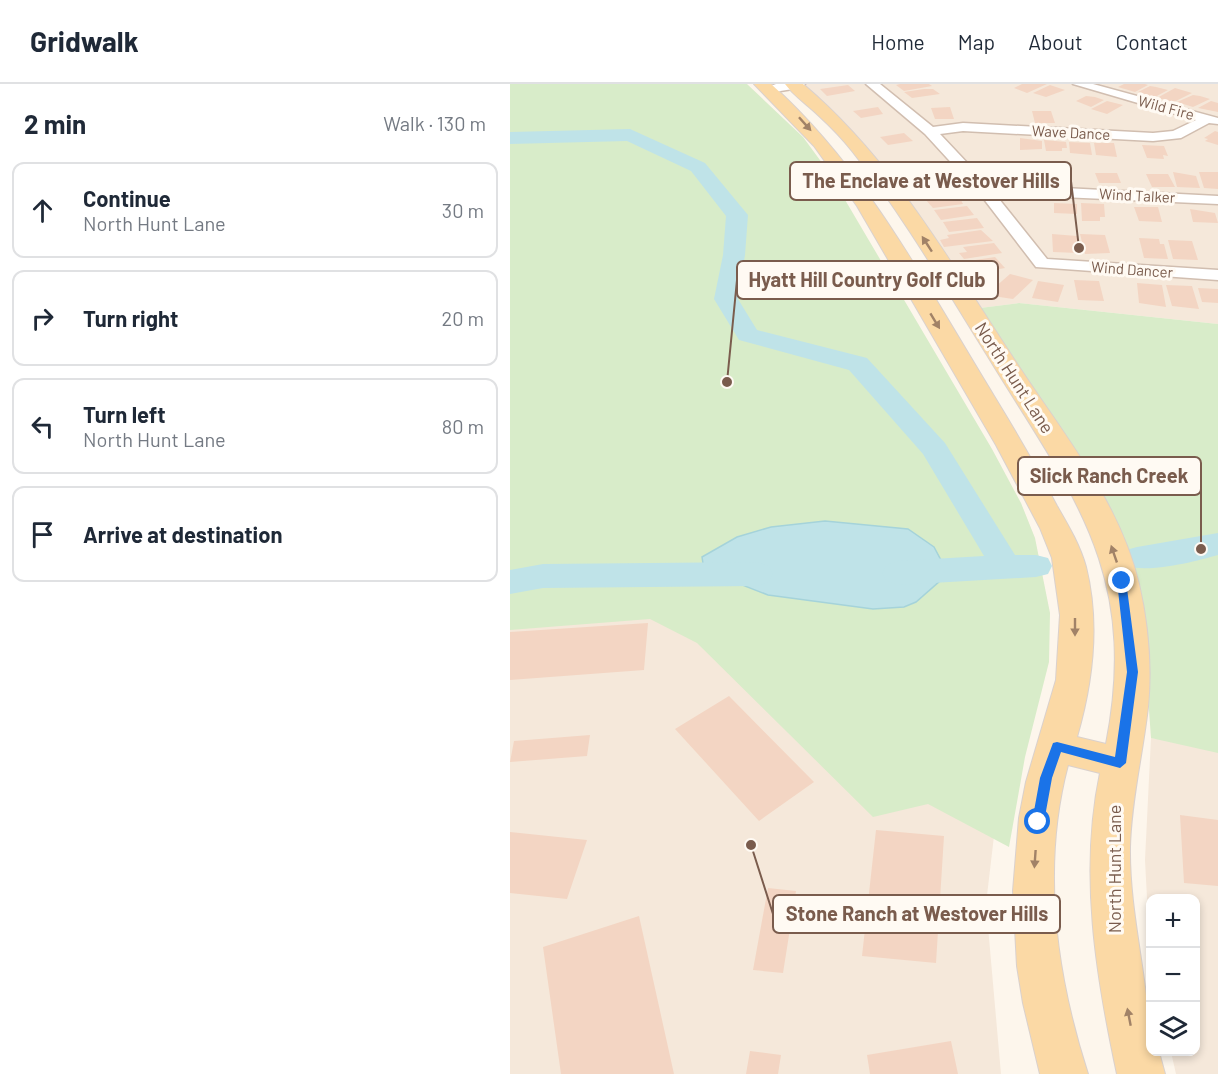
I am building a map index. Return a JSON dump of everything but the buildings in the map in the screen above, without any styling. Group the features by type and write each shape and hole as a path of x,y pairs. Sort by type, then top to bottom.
{"main road":[{"name":"North Hunt Lane","path":"783,85 830,117 862,150 1088,490 1112,548 1125,593 1132,672 1112,818 1112,895 1116,943 1141,1074"},
{"name":"North Hunt Lane","path":"783,85 791,109 839,162 864,200 1029,479 1070,565 1075,610 1075,668 1057,747 1046,778 1038,822 1035,871 1035,923 1050,1019 1064,1074"},
{"path":"864,200 895,197"},
{"path":"1057,747 1120,763"}],"street":[{"name":"Wind Dancer","path":"872,84 930,131 985,191 1042,264 1218,275"},
{"name":"Wild Fire","path":"1079,84 1213,121"},
{"name":"Wave Dance","path":"930,131 963,128 1152,136 1176,135 1213,121"},
{"name":"Wind Talker","path":"985,191 1004,189 1218,200"}],"shaded area":[{"path":"801,84 1218,84 1218,324 1019,303 980,308 884,168 845,123"},
{"path":"510,604 688,606 1000,785 986,904 1001,1074 510,1074"},
{"path":"1151,738 1218,747 1218,1074 1176,1074 1172,1056 1200,1056 1200,894 1147,894 1145,860"}],"green space":[{"path":"510,84 747,84 803,137 828,171 992,449 1021,503 1035,538 1050,613 1049,662 1025,757 1009,847 928,804 873,817 697,643 650,619 510,630"},
{"path":"1019,303 1218,324 1218,753 1151,738 1146,669 1134,573 1103,494 980,308"}],"water":[{"path":"825,521 908,529 934,547 943,564 941,580 916,602 904,607 873,609 768,595 704,570 702,557 737,537 771,527"}],"waterway":[{"path":"510,138 630,135 698,167 737,215 734,255 726,299 748,335 858,364 935,449 1006,566"},
{"path":"1137,558 1201,549 1218,544"},
{"path":"898,573 1006,566"},
{"path":"1006,566 1036,566"},
{"path":"510,582 543,576 757,574"}],"place":[{"name":"The Enclave at Westover Hills","path":"1079,248"},
{"name":"Hyatt Hill Country Golf Club","path":"727,382"},
{"name":"Slick Ranch Creek","path":"1201,549"},
{"name":"Stone Ranch at Westover Hills","path":"751,845"}],"route":[{"path":"1038,822 1046,778 1057,747 1120,763 1132,672 1122,581"}]}
